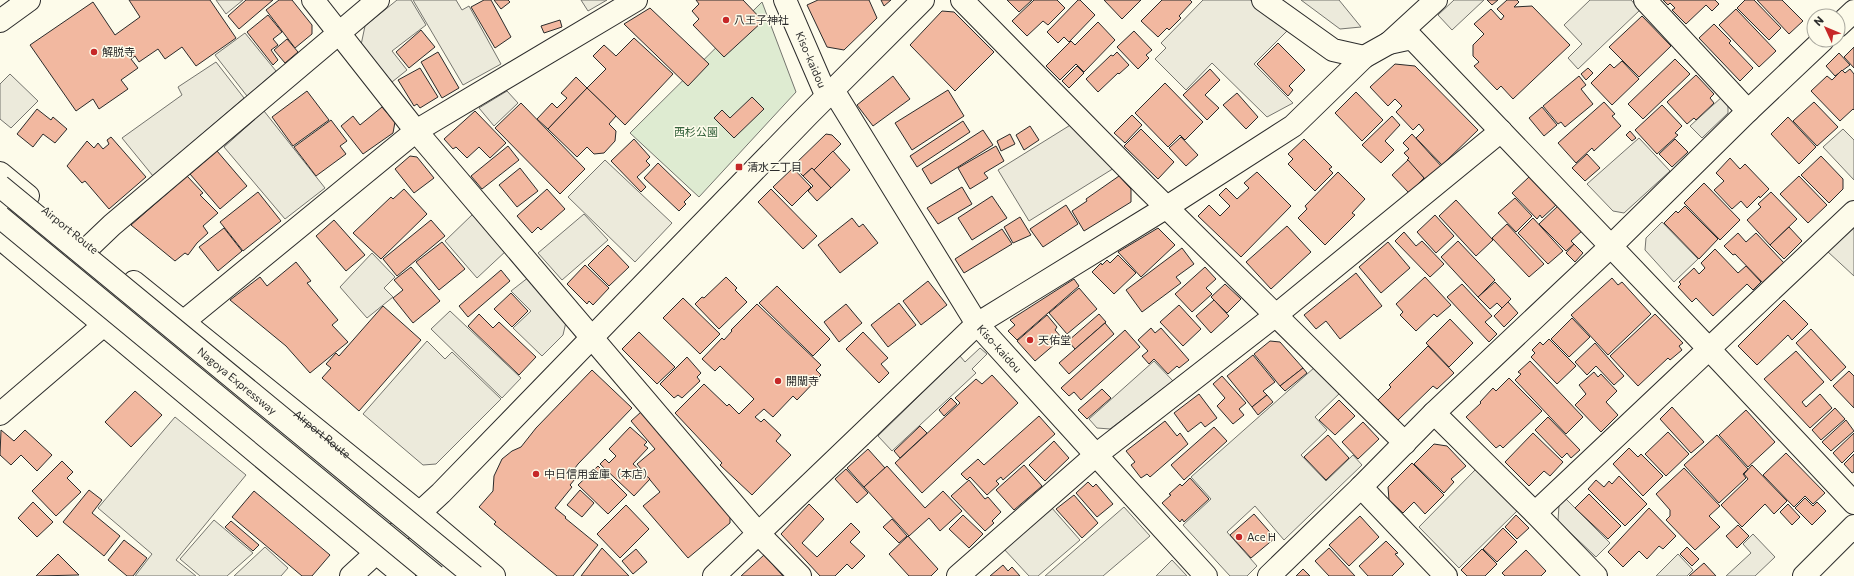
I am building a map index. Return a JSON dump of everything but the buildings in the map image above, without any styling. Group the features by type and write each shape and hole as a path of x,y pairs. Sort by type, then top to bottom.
{"main road":[{"path":"0,21 29,0"},
{"path":"313,0 338,34 416,131 758,533 800,576"},
{"path":"90,246 112,225 378,0"},
{"path":"183,322 416,131 636,0"},
{"name":"Kiso-kaidou","path":"786,0 830,93 977,324 1206,576"},
{"path":"351,576 375,553 421,514 830,93 923,0"},
{"path":"962,0 1167,207 1405,443"},
{"path":"1263,0 1333,50 1364,57"},
{"path":"714,576 977,324 1167,207 1293,126 1364,57 1389,43 1436,0"},
{"path":"1645,0 1748,111"},
{"path":"1846,18 1854,11"},
{"path":"1389,43 1412,38 1854,503"},
{"path":"1269,576 1361,487 1434,413 1610,247 1748,111 1815,48"},
{"path":"958,576 1096,455 1276,315 1501,131"},
{"name":"Airport Route","path":"0,173 421,514 494,576"},
{"name":"Nagoya Expressway","path":"0,186 474,576"},
{"path":"1535,513 1854,212"},
{"path":"0,217 435,576"},
{"path":"0,238 105,324 404,576"},
{"path":"0,414 105,324"},
{"path":"1434,413 1596,576"},
{"path":"1361,487 1446,576"},
{"path":"1804,576 1854,526"}],"green space":[{"name":"西杉公園","path":"762,2 796,92 699,197 630,133"}],"shaded area":[{"path":"216,0 243,0 226,14"},
{"path":"397,0 411,0 426,25 392,51 407,70 392,82 361,45 365,26"},
{"path":"413,0 456,0 462,10 469,6 501,64 463,85"},
{"path":"581,0 607,0 588,11"},
{"path":"1203,0 1250,0 1289,29 1254,64 1293,103 1267,117 1212,63 1186,90 1155,59 1166,48 1161,43"},
{"path":"1301,0 1339,0 1361,27 1340,29"},
{"path":"1454,0 1484,0 1452,30 1438,15"},
{"path":"1590,0 1631,0 1640,10 1578,69 1568,58 1582,44 1564,25"},
{"path":"245,33 276,71 247,96 215,55"},
{"path":"216,62 244,98 153,176 122,138 182,95 178,87"},
{"path":"10,74 38,101 11,128 0,119 0,84"},
{"path":"507,91 518,103 494,126 479,108"},
{"path":"1723,96 1728,101 1728,113 1702,138 1690,126"},
{"path":"264,111 325,188 285,219 224,147"},
{"path":"1072,124 1119,165 1029,221 998,170"},
{"path":"1843,129 1854,140 1854,180 1823,147"},
{"path":"1639,138 1670,171 1624,213 1613,211 1587,184"},
{"path":"605,160 672,223 635,262 568,197"},
{"path":"474,213 507,250 477,278 445,241"},
{"path":"584,214 608,240 562,280 538,253"},
{"path":"1662,222 1698,259 1674,282 1645,250 1646,238"},
{"path":"1854,226 1854,276 1827,251"},
{"path":"372,253 395,277 384,288 393,297 367,318 340,287"},
{"path":"529,277 566,322 563,335 542,356 513,328 531,311 511,291"},
{"path":"450,311 521,378 502,398 431,329"},
{"path":"427,341 445,359 452,352 501,399 436,464 423,465 363,414"},
{"path":"980,348 987,354 972,369 976,373 892,451 878,436 960,356 965,362"},
{"path":"1154,361 1173,381 1110,429 1097,428 1089,419"},
{"path":"1315,367 1341,392 1315,417 1327,430 1301,455 1326,481 1353,455 1362,465 1284,540 1255,506 1227,532 1257,566 1247,576 1230,576 1183,525 1211,499 1191,477"},
{"path":"175,417 246,475 176,560 196,576 135,576 152,554 98,508"},
{"path":"1476,469 1517,511 1459,568 1419,527"},
{"path":"1565,498 1610,543 1596,557 1558,521 1559,505"},
{"path":"1051,507 1080,540 1038,576 1029,576 1003,548"},
{"path":"1124,507 1150,536 1103,576 1045,576"},
{"path":"214,520 253,553 227,576 200,576 180,559"},
{"path":"1753,534 1775,557 1755,576 1726,576 1751,553 1743,544"},
{"path":"265,547 288,568 281,576 234,576"},
{"path":"1678,554 1693,570 1687,576 1656,576"},
{"path":"1172,560 1187,576 1156,576"}],"place":[{"name":"八王子神社","path":"726,20"},
{"name":"解脱寺","path":"94,52"},
{"name":"清水二丁目","path":"739,167"},
{"name":"天佑堂","path":"1030,340"},
{"name":"開闡寺","path":"778,381"},
{"name":"中日信用金庫（本店）","path":"536,474"},
{"name":"Ace H","path":"1239,537"}]}
